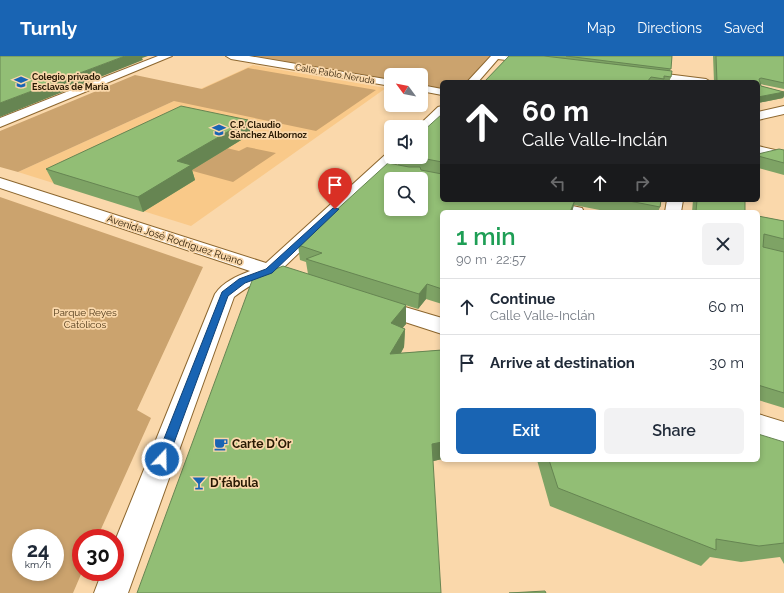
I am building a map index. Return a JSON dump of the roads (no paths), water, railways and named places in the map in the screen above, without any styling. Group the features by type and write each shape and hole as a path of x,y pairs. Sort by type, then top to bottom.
{"street":[{"path":"0,123 167,56"},
{"name":"Calle Pablo Neruda","path":"231,56 384,82"},
{"path":"474,80 496,56 543,62"},
{"path":"628,72 690,80"},
{"path":"428,89 440,92"},
{"path":"760,116 784,110"},
{"path":"428,123 440,112"},
{"path":"760,150 784,156"},
{"path":"111,593 225,294 242,281 280,275 388,165"},
{"name":"Avenida José Rodríguez Ruano","path":"0,183 280,275"},
{"path":"531,202 567,210"},
{"path":"359,300 440,325"},
{"path":"760,426 784,433"}],"place":[{"name":"Colegio privado Esclavas de María","path":"21,82"},
{"name":"C.P. Claudio Sánchez Albornoz","path":"219,130"},
{"name":"Carte D'Or","path":"221,444"},
{"name":"D'fábula","path":"199,483"}],"park label":[{"name":"Parque Reyes Católicos","path":"85,318"}]}
